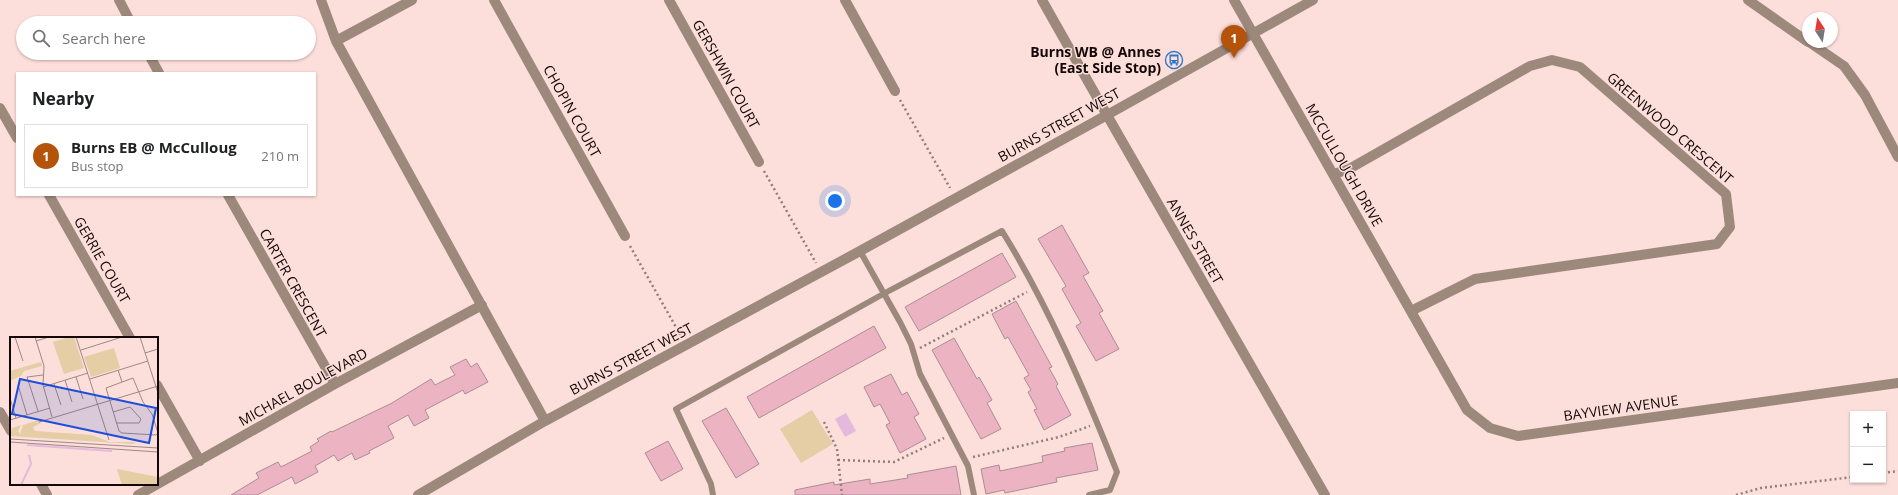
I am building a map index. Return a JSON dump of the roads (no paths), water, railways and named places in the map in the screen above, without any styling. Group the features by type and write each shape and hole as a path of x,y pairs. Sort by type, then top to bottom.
{"street":[{"path":"118,0 127,16"},
{"path":"321,0 336,41 545,421"},
{"path":"336,41 412,0"},
{"name":"CHOPIN COURT","path":"494,0 625,236"},
{"name":"GERSHWIN COURT","path":"669,0 759,162"},
{"path":"845,0 895,91"},
{"name":"ANNES STREET","path":"1042,0 1325,495"},
{"name":"MCCULLOUGH DRIVE","path":"1234,0 1411,311"},
{"name":"BURNS STREET WEST","path":"418,495 545,421 860,251 1313,0"},
{"path":"1748,0 1802,38"},
{"path":"1817,48 1844,66 1865,95 1898,157"},
{"path":"152,60 159,72"},
{"name":"GREENWOOD CRESCENT","path":"1334,174 1349,169 1530,66 1552,60 1580,67 1726,194 1730,226 1717,244 1475,279 1411,311"},
{"path":"0,108 16,136"},
{"name":"GERRIE COURT","path":"50,196 129,337"},
{"name":"CARTER CRESCENT","path":"229,196 335,384"},
{"name":"MICHAEL BOULEVARD","path":"158,484 335,384 482,305"},
{"name":"BAYVIEW AVENUE","path":"1411,311 1467,410 1490,428 1518,436 1898,383"},
{"path":"158,387 200,461"},
{"path":"0,412 10,429"},
{"path":"42,485 47,495"},
{"name":"MICHAEL BOULEVARD","path":"138,495 156,485"}],"lane":[{"path":"713,495 711,484 676,409 885,293 1002,231 1035,288 1098,422 1117,472 1110,490 1089,495"},
{"path":"860,251 900,322 913,352 920,374 968,466 974,495"}],"place":[{"name":"Burns EB @ McCulloug","path":"1234,58"},
{"name":"Burns WB @ Annes (East Side Stop)","path":"1174,60"}]}
